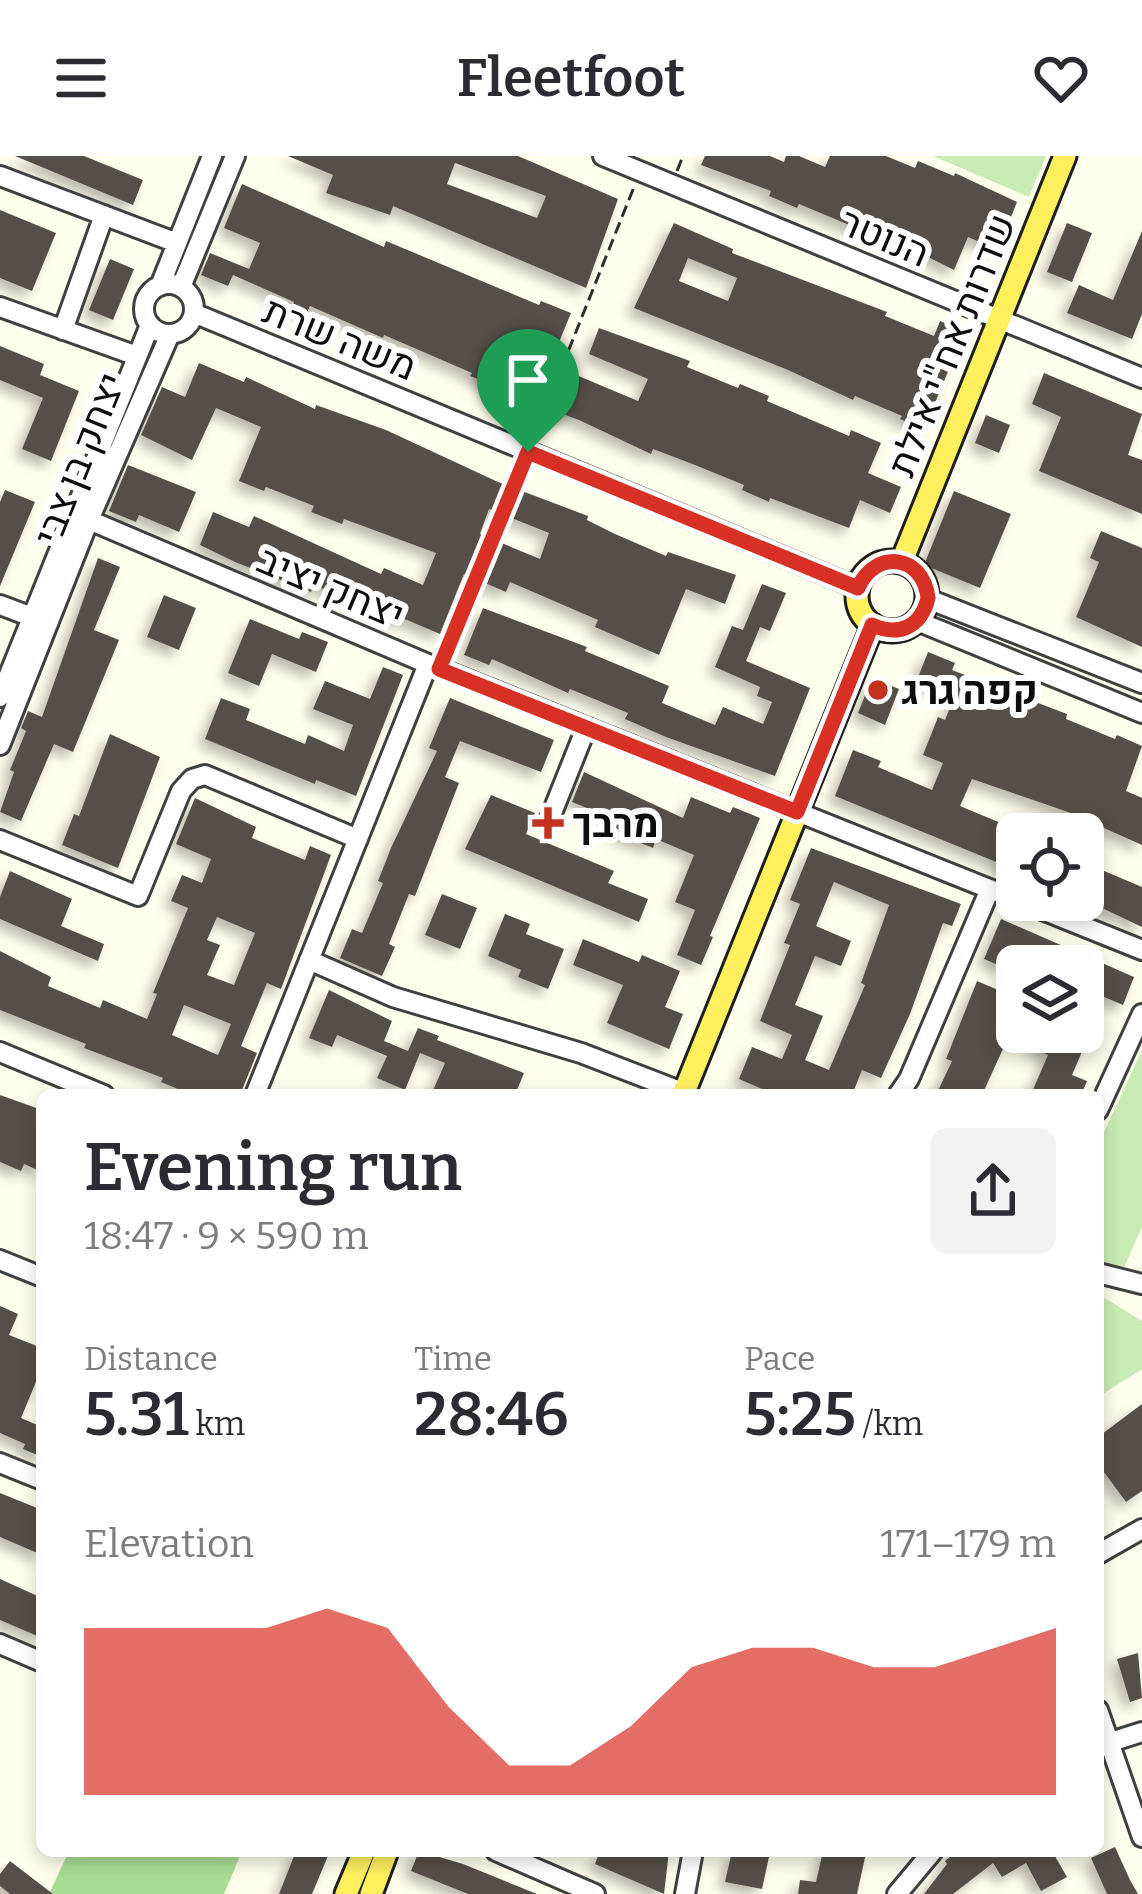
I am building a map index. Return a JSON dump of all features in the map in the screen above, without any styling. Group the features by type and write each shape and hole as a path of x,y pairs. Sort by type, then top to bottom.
{"main road":[{"name":"שדרות אח\"י אילת","path":"902,561 1065,156"},
{"path":"902,561 921,575 928,598 917,621 900,630 872,625 858,605 858,588 874,565 902,561"},
{"path":"688,1089 872,625"},
{"path":"346,1894 361,1857"},
{"path":"371,1894 385,1857"}],"street":[{"path":"160,286 181,287 192,298 196,314 183,330 170,334 150,325 145,303 160,286 212,156"},
{"path":"181,287 235,156"},
{"name":"הנוטר","path":"603,156 1142,378"},
{"path":"0,176 177,244"},
{"path":"63,330 104,215"},
{"path":"0,307 137,356"},
{"name":"משה שרת","path":"196,314 858,588"},
{"name":"יצחק בן צבי","path":"0,697 150,325"},
{"name":"יצחק בן צבי","path":"0,745 89,520 170,334"},
{"name":"יצחק יציב","path":"89,520 433,666 996,891"},
{"path":"928,598 1142,682"},
{"path":"0,605 32,617"},
{"path":"917,621 1142,712"},
{"path":"257,1089 433,666"},
{"path":"548,823 586,728"},
{"path":"0,840 138,896 181,791 192,779 205,775 358,838"},
{"path":"902,1089 990,889"},
{"name":"יצחק יציב","path":"1070,921 1142,950"},
{"path":"309,959 394,997 581,1053 673,1089"},
{"path":"1104,1097 1142,1014"},
{"path":"0,1052 89,1089"},
{"path":"0,1260 36,1275"},
{"path":"1104,1274 1142,1284"},
{"path":"0,1462 36,1477"},
{"path":"1104,1551 1142,1528"},
{"path":"3,1651 36,1660"},
{"path":"1104,1744 1142,1732"},
{"path":"1104,1746 1142,1838"},
{"path":"510,1857 595,1894"},
{"path":"685,1894 692,1857"},
{"path":"897,1894 928,1857"}],"path":[{"path":"433,666 528,452 640,170"}],"green space":[{"path":"933,156 1046,156 1029,197"},
{"path":"1142,1050 1142,1227 1122,1272 1104,1263 1104,1132"},
{"path":"1104,1298 1142,1321 1142,1369 1104,1393"},
{"path":"66,1857 239,1857 224,1894 49,1894"}],"building":[{"path":"15,156 84,156 143,180 133,205"},
{"path":"288,156 518,156 618,199 586,288 393,206 390,215 326,193 333,175","holes":["455,163 546,196 537,218 447,184"]},
{"path":"705,156 770,156 784,162 786,156 799,156 825,167 830,156 886,156 915,168 918,161 955,173 1017,202 998,250 968,237 954,270 880,233 878,237 799,204 797,208 769,196 771,191 701,165"},
{"path":"242,184 384,247 386,241 539,305 541,301 571,313 550,364 638,401 648,379 589,354 599,328 690,361 687,367 769,396 767,401 849,436 851,430 881,443 868,473 901,487 890,513 860,500 849,528 770,498 769,502 742,490 744,485 653,449 651,454 579,420 507,394 509,391 470,376 472,373 384,335 310,306 307,313 292,308 294,302 233,275 228,286 201,275 210,253 249,269 260,243 224,228"},
{"path":"0,210 56,233 32,291 0,278"},
{"path":"674,223 733,249 732,253 887,312 885,316 934,336 940,321 965,331 924,429 855,396 853,400 634,308","holes":["688,258 737,278 728,301 679,281"]},
{"path":"1067,223 1092,233 1072,282 1047,272"},
{"path":"1142,231 1142,314 1132,339 1067,313 1079,285 1113,300"},
{"path":"110,259 134,269 113,320 89,310"},
{"path":"0,346 44,364 40,375 79,391 51,461 22,449 43,398 0,380"},
{"path":"199,363 244,382 246,377 315,409 316,405 386,430 498,482 588,516 587,520 666,556 668,552 736,575 725,604 686,589 659,655 595,627 598,620 510,582 506,592 464,574 440,634 400,617 398,621 314,585 311,592 200,545 213,512 249,527 254,516 381,574 384,568 423,585 436,553 344,519 342,524 311,512 314,506 239,481 261,427 216,408 192,460 141,435 162,387 185,397","holes":["489,509 549,533 540,559 480,534"]},
{"path":"1044,373 1142,414 1128,455 1142,460 1142,514 1039,471 1061,417 1032,404"},
{"path":"986,415 1010,425 999,453 975,443"},
{"path":"128,465 196,492 179,532 139,515 136,522 109,511"},
{"path":"5,490 35,502 0,586 0,502"},
{"path":"954,491 1011,514 980,588 924,565"},
{"path":"1101,531 1142,548 1142,647 1076,617 1099,562 1090,558"},
{"path":"98,558 120,567 94,630 119,640 73,752 54,744 21,821 0,812 26,731 21,728 28,711 42,717"},
{"path":"762,584 786,593 770,631 760,627 746,661 810,688 775,776 666,737 625,719 628,713 570,689 568,693 492,659 489,665 464,655 483,608 587,647 585,651 669,686 662,703 715,725 723,707 763,724 772,702 757,696 760,687 715,667 732,626 743,630"},
{"path":"164,595 196,608 179,650 147,637"},
{"path":"250,619 299,639 302,632 328,642 316,672 272,654 259,686 228,673"},
{"path":"928,652 955,663 952,670 1142,746 1126,791 1142,798 1142,845 1104,828 1104,813 1070,813 972,779 960,806 996,821 996,862 835,796 853,750 881,761 878,767 932,790 943,763 923,755 938,717 945,720 955,695 917,680"},
{"path":"383,667 403,675 356,796 205,739 221,698 250,709 246,720 305,744 308,735 344,751 353,725 313,709 325,681 370,699"},
{"path":"872,678 899,689 885,725 858,713"},
{"path":"450,698 554,740 541,772 460,741 445,777 459,783 415,896 409,894 389,944 395,947 382,976 340,958 352,929 362,933 383,883 378,881 391,848 437,751 429,748"},
{"path":"110,734 160,757 118,868 62,845 74,814 79,816"},
{"path":"584,772 683,818 691,797 730,813 733,807 760,818 701,965 677,955 695,910 675,902 694,855 656,839 653,848 614,832 619,821 572,802"},
{"path":"491,795 535,813 526,834 614,871 608,883 648,899 639,922 465,849"},
{"path":"195,798 256,827 252,838 305,860 310,846 331,855 281,989 267,983 241,1046 257,1053 242,1089 178,1089 161,1082 163,1078 0,1010 0,951 51,977 48,986 100,1008 103,1000 147,1019 188,908 171,901 182,875 202,883 211,859 176,844","holes":["217,917 255,933 234,985 207,975 220,945 207,940","184,1005 231,1024 218,1055 172,1035"]},
{"path":"811,848 961,904 952,926 943,923 881,1078 862,1070 854,1089 762,1089 739,1079 752,1047 782,1059 792,1035 760,1021 790,945 784,943 800,904 790,900","holes":["834,882 889,905 861,983 865,985 829,1070 805,1060 823,1016 795,1005 815,956 841,966 851,941 816,926"]},
{"path":"10,871 72,899 61,926 104,944 98,961 0,919 0,897"},
{"path":"1104,871 1142,887 1142,927 1104,909"},
{"path":"442,894 477,908 460,949 425,935"},
{"path":"505,914 530,924 526,934 564,949 548,989 518,977 521,970 488,956"},
{"path":"1000,921 1061,945 996,945 996,964 984,959"},
{"path":"583,939 639,962 642,955 680,971 665,1007 683,1014 669,1049 607,1023 623,985 573,965"},
{"path":"1104,964 1134,977 1123,1005 1104,997"},
{"path":"977,981 996,989 996,1053 1001,1053 985,1089 939,1089 952,1061 946,1059"},
{"path":"329,990 392,1021 384,1041 408,1051 418,1028 439,1036 437,1040 524,1073 517,1089 434,1089 445,1063 420,1053 403,1089 377,1078 387,1056 337,1035 332,1047 309,1038"},
{"path":"1043,1053 1081,1053 1072,1075 1087,1081 1084,1089 1033,1089 1048,1055"},
{"path":"0,1095 36,1108 36,1169 24,1164 21,1171 0,1162"},
{"path":"0,1306 18,1314 9,1335 36,1346 36,1382 21,1418 36,1424 36,1454 0,1433"},
{"path":"1142,1404 1142,1491 1126,1502 1104,1472 1104,1432"},
{"path":"0,1493 36,1508 36,1552 0,1537"},
{"path":"0,1579 36,1595 36,1635 0,1620"},
{"path":"1138,1653 1142,1698 1130,1702 1117,1659"},
{"path":"1115,1847 1138,1894 1107,1894 1091,1858 1104,1857 1104,1852"},
{"path":"294,1857 327,1857 312,1894 279,1894"},
{"path":"417,1857 439,1857 537,1894 468,1894 411,1871"},
{"path":"598,1857 668,1857 664,1894 595,1864"},
{"path":"731,1857 769,1857 762,1889 725,1882"},
{"path":"822,1857 865,1857 857,1894 798,1894 800,1880 816,1882"},
{"path":"950,1857 1055,1857 1067,1877 1041,1891 1026,1863 1002,1877 993,1863 953,1894 924,1894"},
{"path":"10,1861 53,1894 10,1894 0,1886 0,1874"}],"place":[{"name":"קפה גרג","path":"878,690"},
{"name":"מרבך","path":"548,823"}],"route":[{"path":"528,452 858,588 874,565 887,560 902,561 921,575 928,598 917,621 890,631 872,625 797,812 439,669 528,452"}]}
